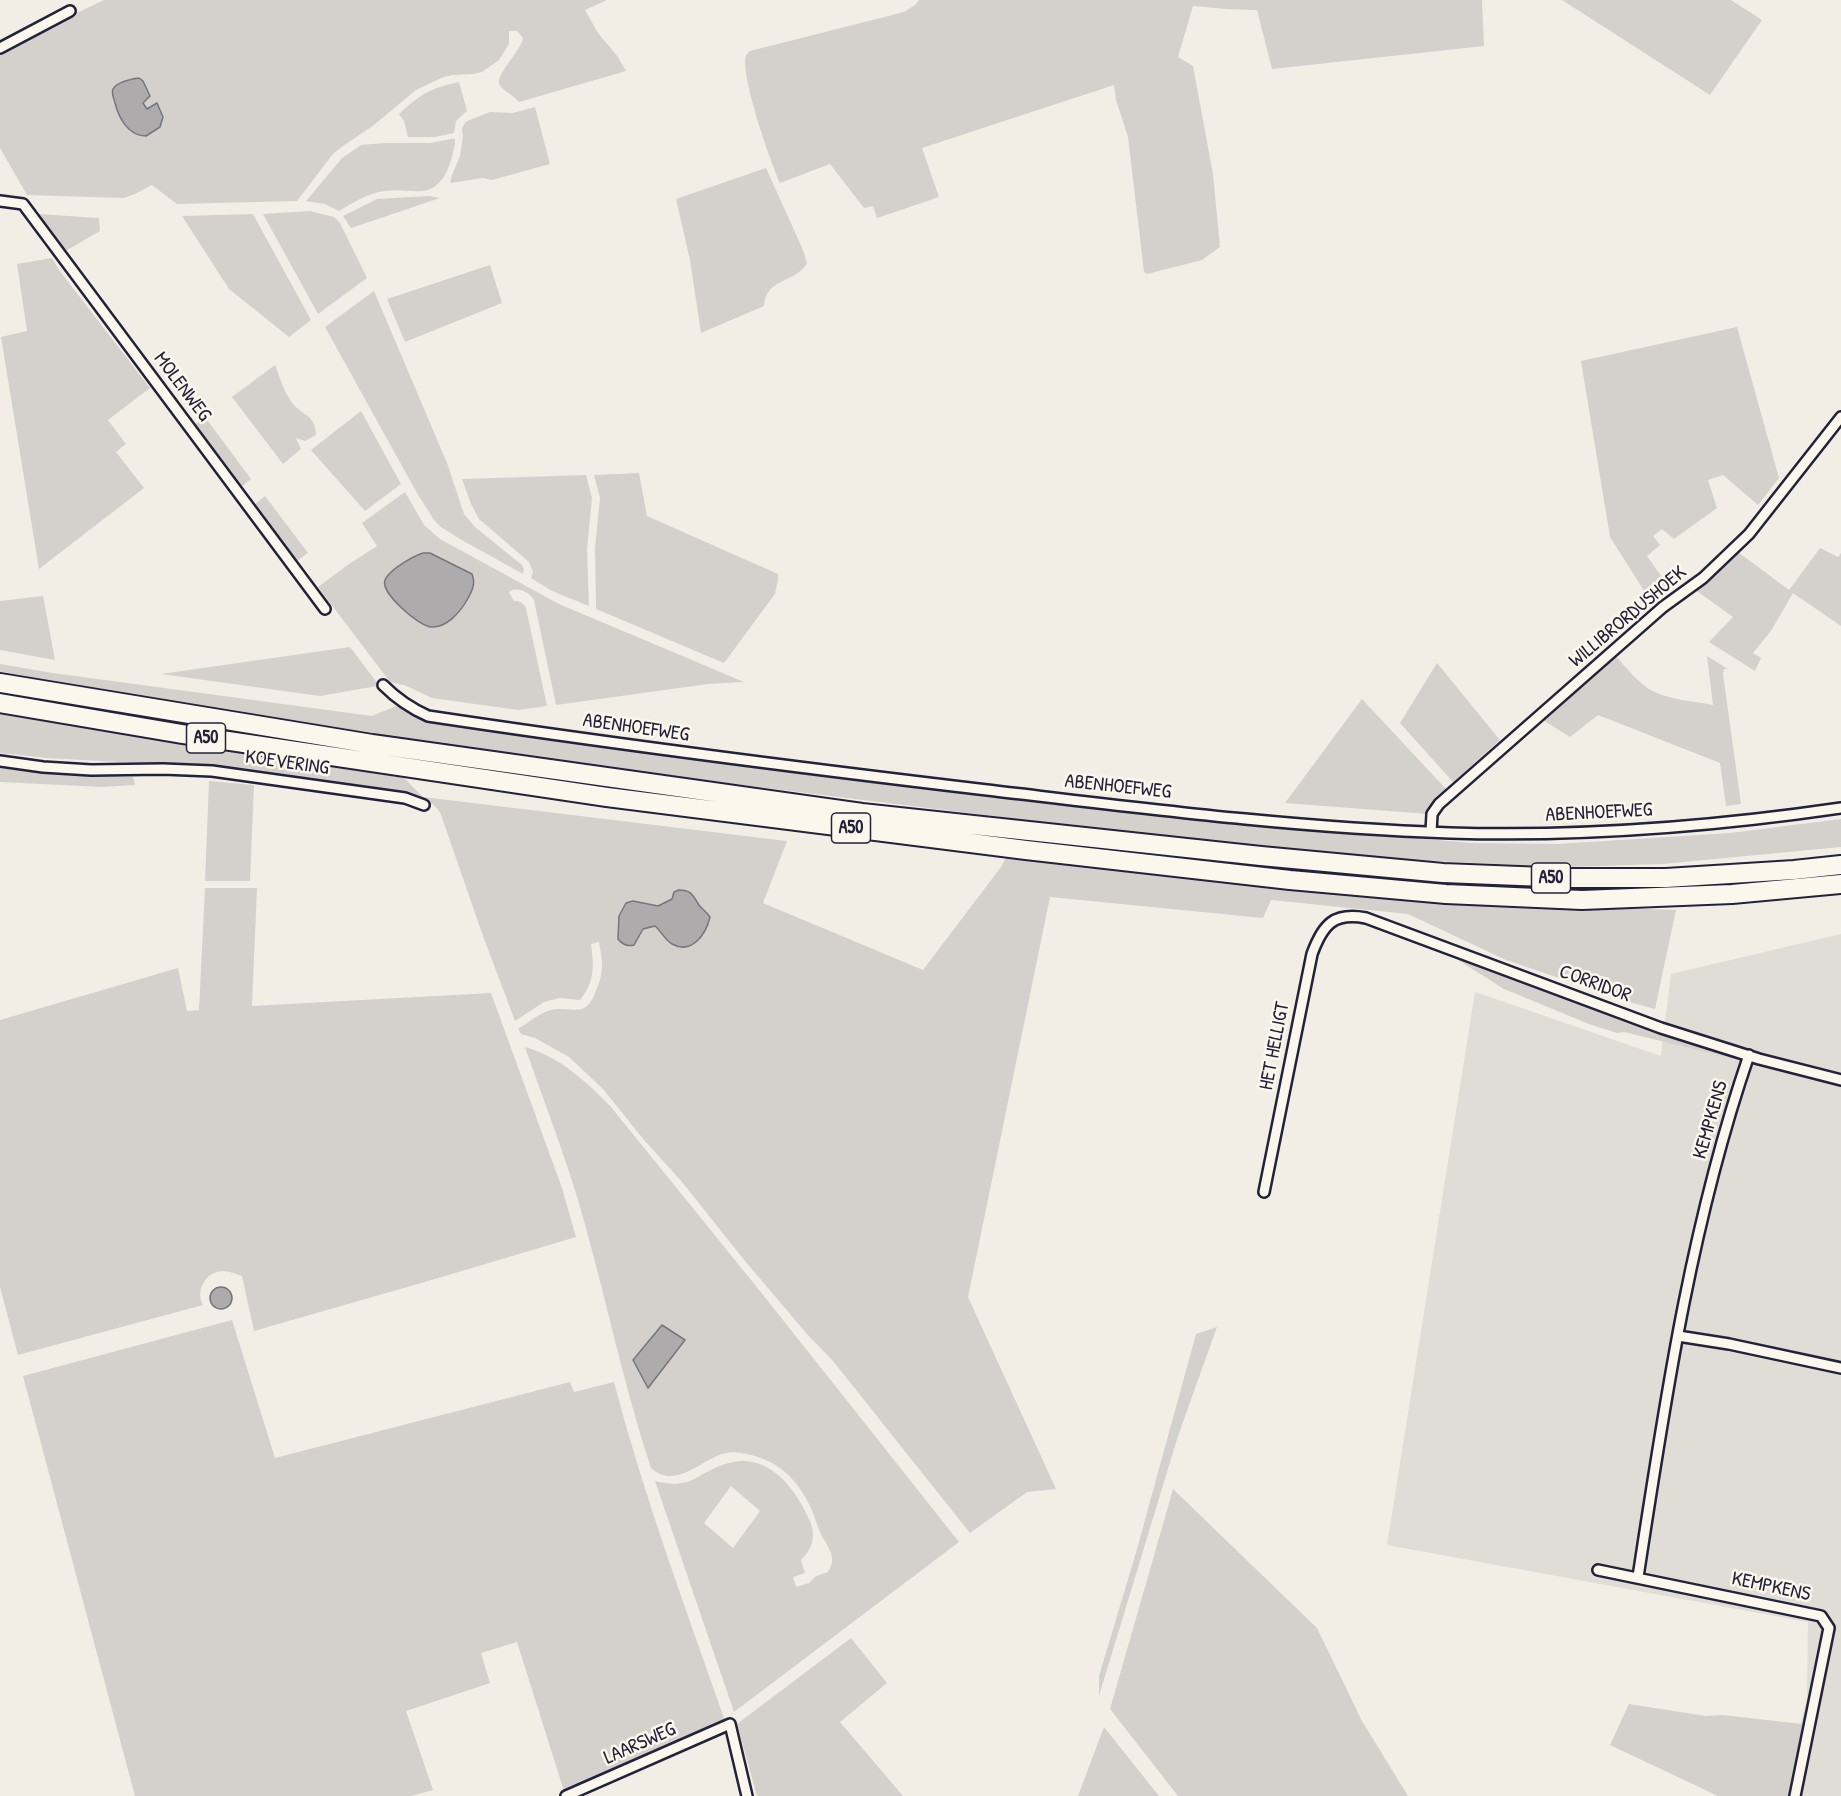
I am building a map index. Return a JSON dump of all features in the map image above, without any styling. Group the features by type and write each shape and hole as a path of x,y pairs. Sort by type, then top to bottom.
{"highway":[{"name":"A50","path":"0,683 395,747 862,813 1261,856 1443,873 1571,879 1666,878 1841,865"},
{"name":"A50","path":"0,703 228,741 607,797 1026,850 1290,880 1446,894 1582,900 1732,894 1841,884"}],"street":[{"path":"0,48 70,11"},
{"name":"MOLENWEG","path":"0,201 23,204 325,609"},
{"name":"WILLIBRORDUSHOEK","path":"1431,832 1432,814 1439,804 1663,607 1703,578 1749,534 1841,417"},
{"name":"ABENHOEFWEG","path":"383,685 410,708 428,716 656,749 1095,803 1263,821 1431,832 1527,834 1735,822 1841,808"},
{"name":"KOEVERING","path":"0,761 91,770 212,771 405,798 424,805"},
{"name":"CORRIDOR","path":"1339,918 1353,915 1366,918 1661,1028 1841,1080"},
{"name":"HET HELLIGT","path":"1264,1192 1312,954 1325,927 1331,921 1339,918"},
{"name":"KEMPKENS","path":"1638,1578 1670,1375 1691,1267 1720,1150 1749,1055"},
{"path":"1678,1336 1729,1344 1841,1368"},
{"name":"KEMPKENS","path":"1598,1569 1821,1616 1829,1628 1795,1796"},
{"name":"LAARSWEG","path":"566,1796 730,1724 747,1796"}],"shaded area":[{"path":"104,0 607,0 585,10 598,33 618,57 626,71 519,102 499,83 503,71 523,38 517,31 509,31 509,44 499,60 482,72 441,78 416,90 374,125 333,154 297,201 177,204 152,185 124,198 27,195 0,148 0,53 41,30","holes":["114,87 150,96 143,103 147,110 156,104 127,127 116,106 112,91"]},
{"path":"919,0 1482,0 1484,46 1272,69 1257,10 1193,6 1178,57 1193,66 1213,174 1220,247 1202,260 1147,274 1144,272 1128,137 1116,100 1114,85 922,148 939,197 877,218 873,206 864,208 830,164 780,183 751,99 745,66 746,55 750,51 904,12"},
{"path":"1562,0 1731,0 1762,20 1710,95"},
{"path":"139,78 143,81 150,96 143,103 147,109 157,103 163,117 160,127 146,136 129,130 119,114 112,94 118,84"},
{"path":"459,82 467,111 456,121 454,133 435,137 408,137 404,121 399,114 426,93"},
{"path":"535,107 550,164 492,180 483,178 450,183 460,156 462,129 467,121 490,112 513,113"},
{"path":"455,139 455,144 446,174 431,189 379,192 361,198 339,211 325,204 306,201 342,158 361,145 430,143"},
{"path":"766,168 807,263 802,270 770,290 764,306 701,333 690,260 676,199"},
{"path":"429,196 440,198 351,228 343,216 377,199"},
{"path":"310,211 334,217 340,223 367,278 318,314 263,214"},
{"path":"38,214 99,218 100,231 62,253"},
{"path":"253,214 311,320 289,337 229,289 182,216"},
{"path":"52,258 150,388 108,420 126,444 116,452 144,488 39,569 1,337 27,331 17,264"},
{"path":"490,265 502,303 405,342 387,299"},
{"path":"374,291 447,463 464,514 475,527 522,565 523,574 460,539 434,520 325,327"},
{"path":"1737,327 1779,478 1758,505 1723,475 1708,480 1717,508 1674,539 1662,529 1653,536 1660,545 1647,556 1671,590 1653,605 1610,537 1581,361"},
{"path":"275,365 288,397 313,422 316,435 305,441 296,438 301,449 283,464 232,397"},
{"path":"361,411 401,484 365,511 311,450"},
{"path":"205,417 251,479 240,488 193,426"},
{"path":"639,473 647,516 778,574 775,594 724,663 596,609 595,548 600,498 594,475"},
{"path":"586,475 592,498 587,549 589,606 552,591 531,578 533,572 529,562 479,519 462,479"},
{"path":"405,492 424,525 440,539 559,604 744,682 708,684 556,705 534,600 526,592 512,590 509,592 514,601 521,602 526,608 547,706 518,710 432,698 404,685 390,682 318,587 377,546 362,523","holes":["423,553 439,557 461,610 446,623 411,616 390,596 384,585 388,576 408,559"]},
{"path":"265,496 308,553 297,561 254,505"},
{"path":"1820,548 1838,557 1841,553 1841,626 1793,593 1771,631 1753,653 1761,658 1755,671 1709,642 1733,617 1694,589 1738,552 1789,590"},
{"path":"423,553 430,553 472,574 473,578 472,590 461,609 448,622 437,627 425,625 410,615 394,600 385,586 385,580 391,572"},
{"path":"43,596 55,660 0,650 0,601"},
{"path":"350,647 378,684 383,685 320,696 161,674"},
{"path":"1616,656 1640,682 1656,693 1713,705 1707,656 1728,669 1724,669 1723,674 1741,804 1726,806 1720,763 1598,715 1570,737 1543,720"},
{"path":"1437,663 1500,740 1453,782 1400,723"},
{"path":"0,664 372,716 396,706 423,720 448,724 809,775 1090,809 1471,843 1557,844 1730,833 1841,819 1841,847 1663,864 1565,867 1409,860 1219,844 653,774 436,743 0,675"},
{"path":"1362,699 1446,789 1432,803 1428,814 1285,803"},
{"path":"0,714 404,778 423,797 787,841 763,903 923,970 1006,858 1425,901 1676,910 1655,1009 1506,960 1408,914 1271,900 1263,918 1050,897 968,1297 1056,1489 1027,1492 970,1533 833,1361 745,1261 603,1089 569,1057 535,1038 521,1034 518,1029 547,1011 581,1009 589,1004 601,974 599,942 591,944 593,960 591,980 580,1000 560,998 544,1002 515,1021 440,812 432,803 421,798 405,798 246,769 47,758 0,753","holes":["672,899 698,903 707,912 690,946 674,943 655,926 643,929 634,945 618,939 619,916 626,903 633,901 658,906"]},
{"path":"0,768 83,776 133,777 135,785 102,787 0,782"},
{"path":"209,781 254,785 250,881 205,881"},
{"path":"205,888 257,888 252,1006 491,993 562,1188 576,1237 254,1331 242,1276 222,1271 216,1272 207,1278 201,1288 203,1305 18,1355 0,1287 0,1020 178,968 187,1011 199,1010"},
{"path":"679,890 692,894 710,917 697,941 686,947 679,947 672,944 655,926 643,929 634,945 625,945 618,939 619,916 626,903 633,901 658,906 672,899 674,892"},
{"path":"1841,934 1841,1796 1784,1796 1807,1697 1808,1622 1387,1545 1475,992 1661,1056 1671,974"},
{"path":"1455,958 1621,1019 1730,1054 1735,1059 1624,1032 1617,1033 1589,1024 1504,989"},
{"path":"525,1047 538,1051 561,1064 592,1088 611,1107 959,1542 734,1712 655,1481 679,1484 695,1479 718,1466 743,1461 768,1468 788,1485 803,1507 811,1525 813,1541 801,1560 805,1573 793,1577 796,1587 809,1583 816,1576 828,1572 831,1566 831,1555 809,1504 797,1484 770,1462 746,1454 730,1452 679,1475 660,1474 651,1468 632,1407 578,1199","holes":["662,1326 685,1341 648,1388 633,1359","731,1486 760,1511 733,1548 704,1523"]},
{"path":"221,1287 229,1290 232,1298 229,1306 221,1309 213,1306 210,1298 213,1290"},
{"path":"232,1320 275,1458 570,1382 574,1392 614,1382 652,1510 725,1721 564,1791 517,1642 481,1653 490,1683 406,1711 433,1790 411,1796 135,1796 23,1376"},
{"path":"662,1325 685,1340 648,1388 633,1360"},
{"path":"1217,1327 1178,1436 1099,1696 1099,1676 1137,1549 1196,1334"},
{"path":"1173,1489 1317,1628 1362,1721 1408,1796 1178,1796 1110,1709"},
{"path":"851,1638 887,1683 840,1722 903,1796 757,1796 737,1724"},
{"path":"1629,1704 1706,1716 1723,1715 1802,1724 1804,1727 1790,1796 1718,1796 1610,1745"},
{"path":"1104,1727 1159,1796 1078,1796"}]}
